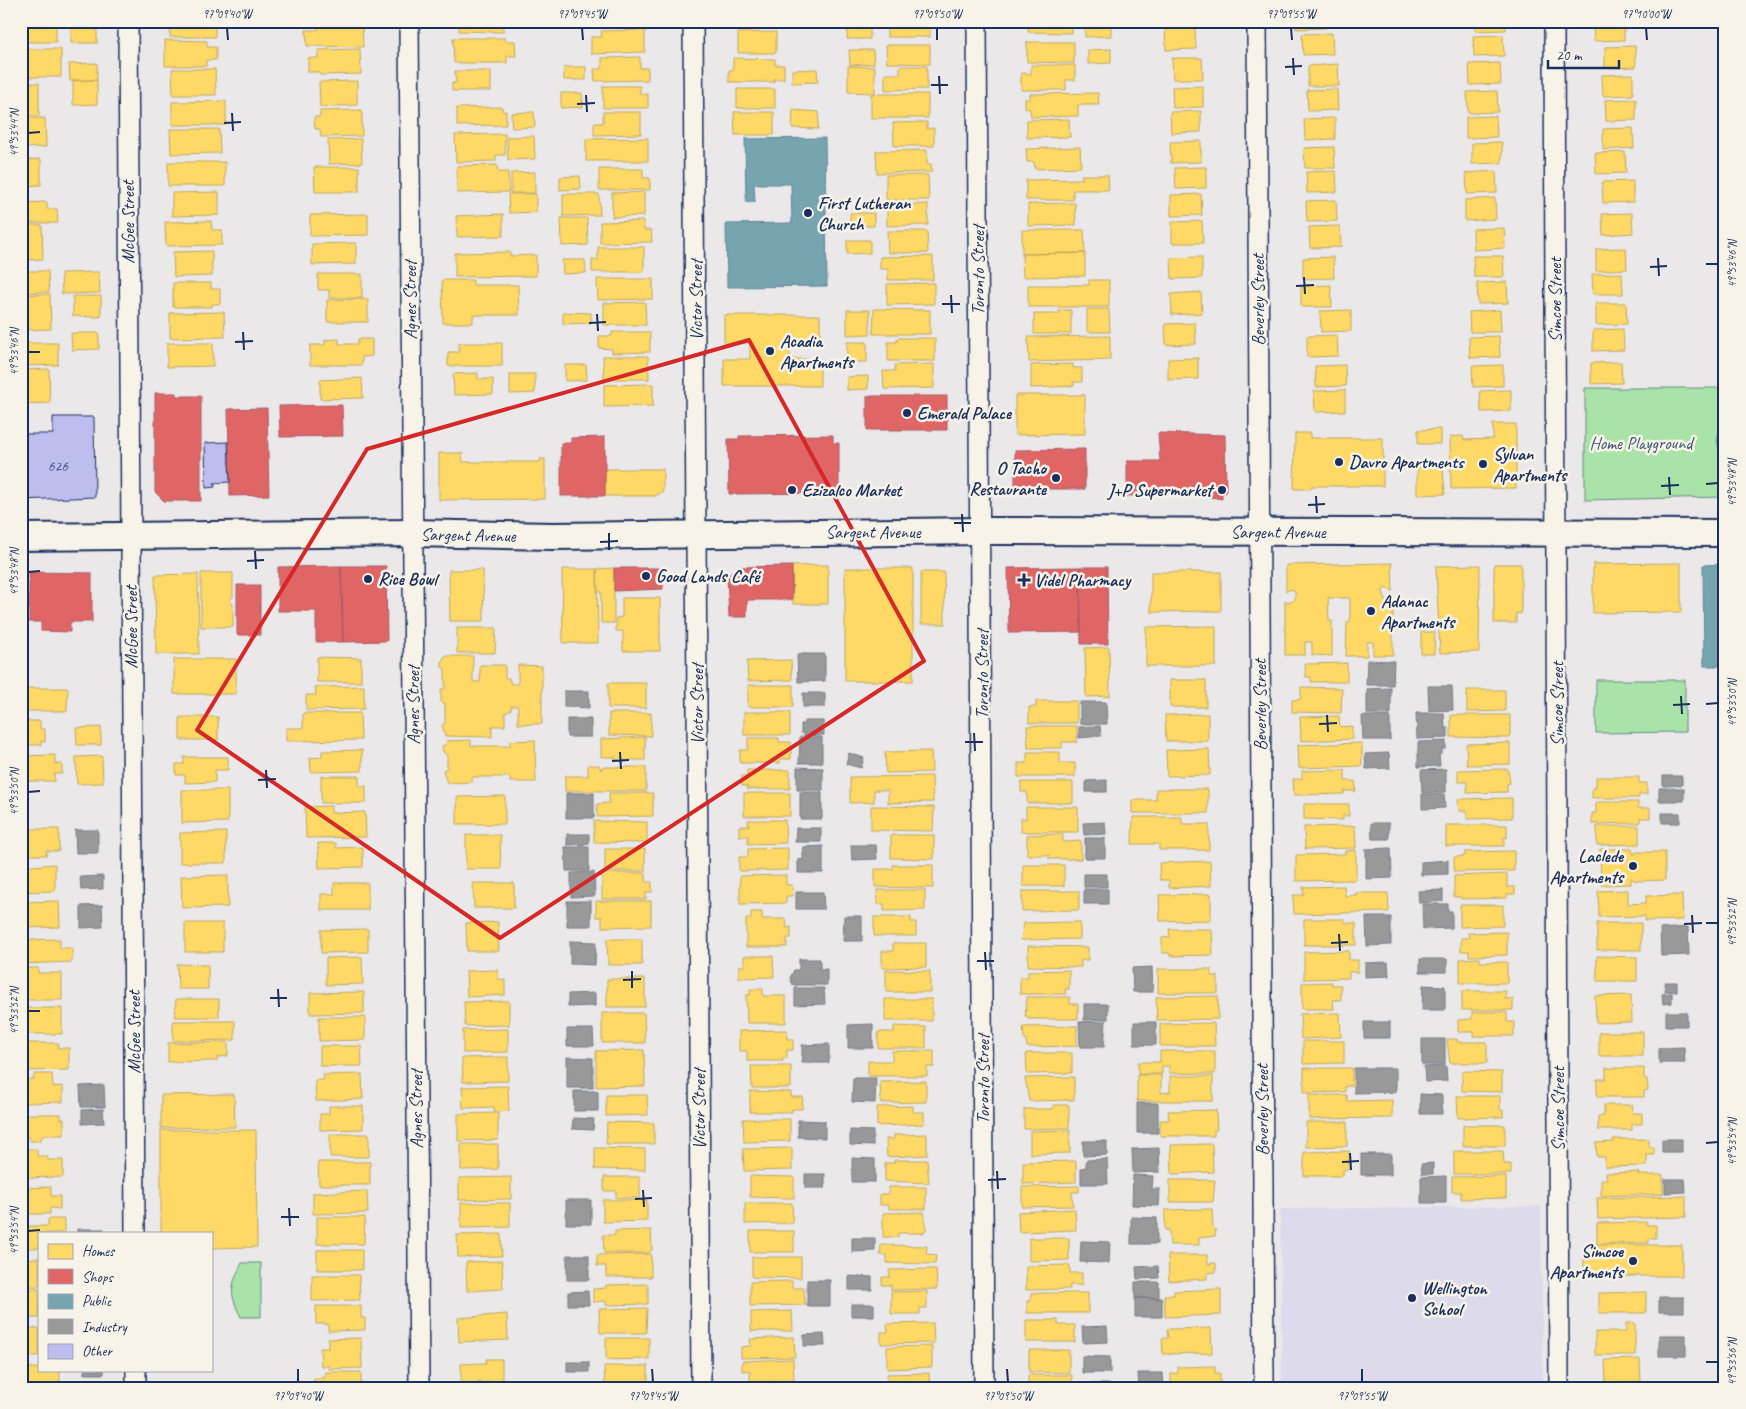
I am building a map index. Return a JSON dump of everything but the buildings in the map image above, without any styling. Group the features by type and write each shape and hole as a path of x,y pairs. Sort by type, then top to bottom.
{"main road":[{"name":"Sargent Avenue","path":"21,537 412,533 553,536 981,531 1725,533"}],"street":[{"name":"McGee Street","path":"128,21 135,1232"},
{"name":"Agnes Street","path":"409,21 419,1388"},
{"name":"Victor Street","path":"693,21 701,1388"},
{"name":"Toronto Street","path":"977,21 984,1388"},
{"name":"Beverley Street","path":"1257,21 1264,1388"},
{"name":"Simcoe Street","path":"1554,21 1560,1388"},
{"path":"136,1372 136,1388"}],"highlighted area":[{"path":"749,340 924,661 500,938 197,730 367,449"}],"shaded area":[{"name":"Wellington School","path":"1541,1206 1543,1388 1282,1388 1280,1209"}],"green space":[{"name":"Home Playground","path":"1585,388 1725,388 1725,497 1585,500"},
{"path":"1596,680 1685,680 1685,732 1596,733"},
{"path":"242,1263 261,1263 261,1317 241,1317 234,1302 233,1284"}],"water":[{"path":"1725,421 1725,458 1719,449 1718,435"}],"place":[{"name":"First Lutheran Church","path":"808,213"},
{"name":"Acadia Apartments","path":"770,351"},
{"name":"Emerald Palace","path":"907,413"},
{"name":"Davro Apartments","path":"1339,462"},
{"name":"Sylvan Apartments","path":"1483,464"},
{"name":"O Tacho Restaurante","path":"1056,478"},
{"name":"Ezizalco Market","path":"792,490"},
{"name":"J+P Supermarket","path":"1222,490"},
{"name":"Good Lands Café","path":"646,576"},
{"name":"Rice Bowl","path":"368,579"},
{"name":"Videl Pharmacy","path":"1024,580"},
{"name":"Adanac Apartments","path":"1371,611"},
{"name":"Laclede Apartments","path":"1633,866"},
{"name":"Simcoe Apartments","path":"1633,1261"},
{"name":"Wellington School","path":"1412,1298"}]}
